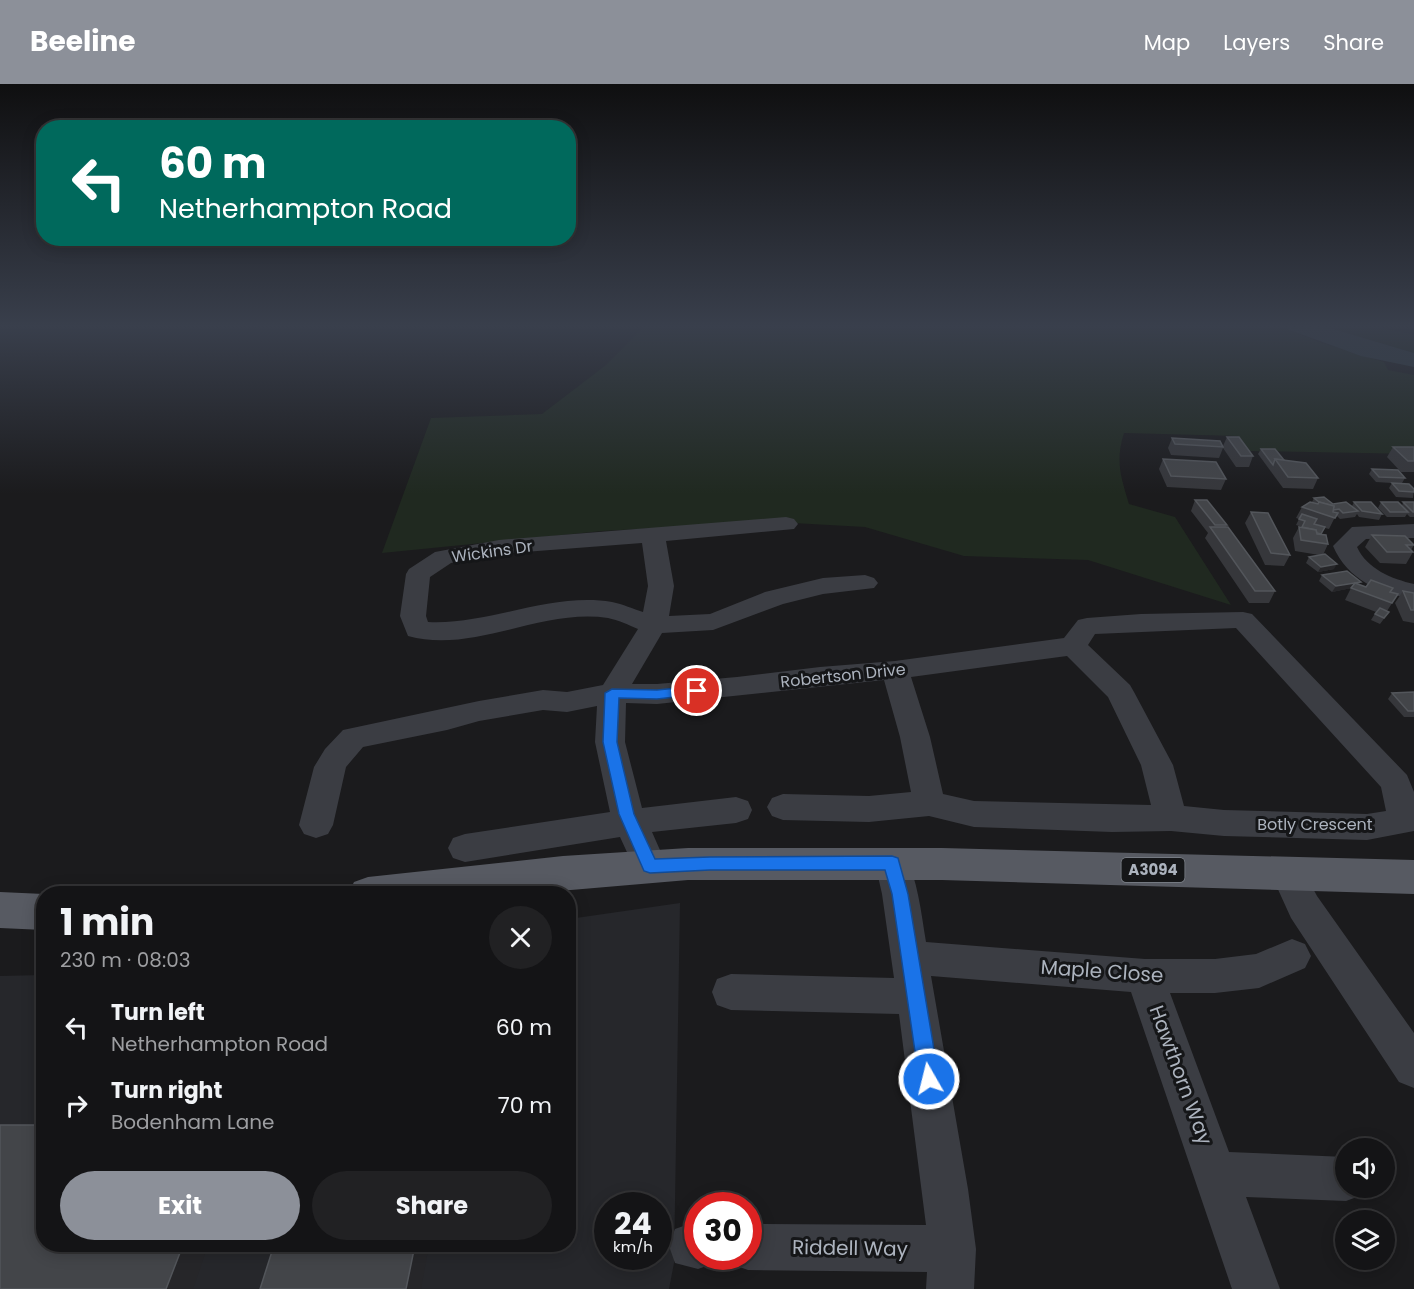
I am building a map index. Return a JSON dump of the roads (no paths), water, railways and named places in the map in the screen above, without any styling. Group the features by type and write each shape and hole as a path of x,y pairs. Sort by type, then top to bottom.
{"main road":[{"name":"A3094","path":"442,886 563,873 710,863 892,863 1414,877"},
{"path":"0,910 36,912"}],"street":[{"path":"650,866 630,822 610,742 612,693 654,624 661,586 653,536 786,524"},
{"path":"1414,531 1360,532 1345,546 1354,562 1364,571 1392,585 1414,592"},
{"name":"Wickins Dr","path":"653,536 499,547 444,557 418,574 413,615 417,630 438,631 478,627 562,610 611,610 654,624"},
{"path":"654,624 713,622 784,596 823,586 865,583"},
{"name":"Botly Crescent","path":"783,807 869,809 929,804 974,814 1112,819 1171,818 1224,823 1367,827 1405,820 1396,783 1243,620 1141,622 1087,626 1073,646"},
{"path":"1073,646 1120,692 1157,765 1171,818"},
{"name":"Robertson Drive","path":"316,825 328,766 341,748 354,738 543,700 567,702 612,693 657,694 895,670 1073,646"},
{"path":"895,670 915,737 929,804"},
{"path":"465,848 630,822 736,810"},
{"name":"Riddell Way","path":"762,1249 951,1269 945,1189 900,894 892,863"},
{"path":"1288,874 1304,908 1414,1068"},
{"name":"Maple Close","path":"731,992 835,1004 913,977 1215,976 1259,971 1292,956"},
{"name":"Hawthorn Way","path":"1145,976 1256,1289"},
{"path":"1217,1174 1335,1179"}]}
